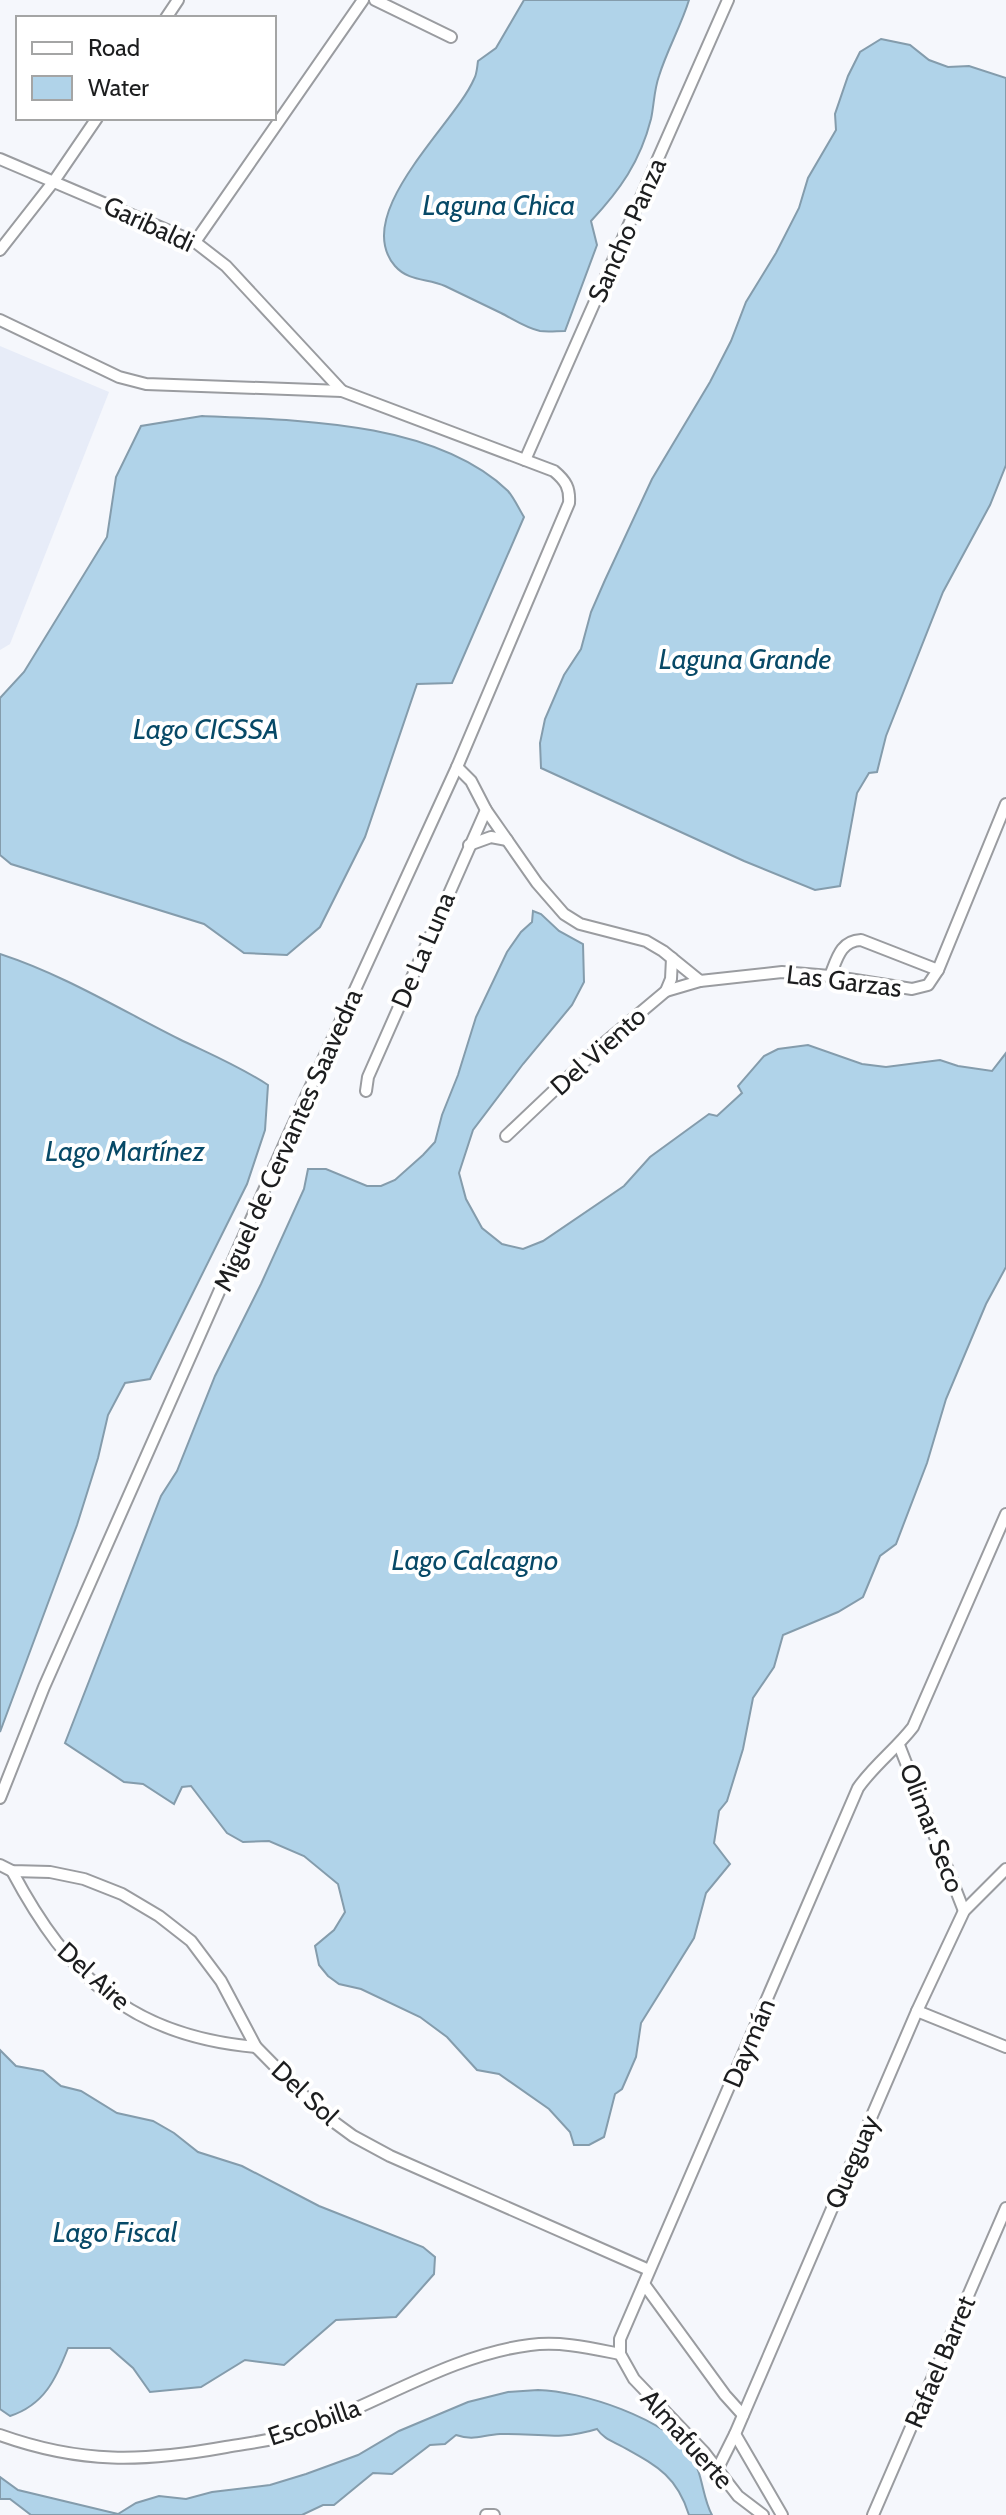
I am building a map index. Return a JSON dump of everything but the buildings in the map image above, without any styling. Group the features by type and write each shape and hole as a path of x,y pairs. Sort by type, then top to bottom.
{"street":[{"path":"195,242 363,0"},
{"path":"375,0 451,37"},
{"name":"Sancho Panza","path":"525,460 728,0"},
{"path":"0,250 54,181 96,120"},
{"name":"Garibaldi","path":"0,159 195,242 226,266 342,391"},
{"path":"0,320 119,377 146,384 342,391 525,460"},
{"name":"Miguel de Cervantes Saavedra","path":"0,1798 44,1687 270,1177 457,767 569,503 566,482 554,471 525,460"},
{"path":"457,767 471,781 486,810 537,883 564,914 580,924 646,941 700,981"},
{"path":"830,976 842,947 850,940 861,940 938,970 1002,822 1006,804"},
{"name":"De La Luna","path":"366,1091 368,1077 486,810"},
{"path":"468,846 491,837 509,841"},
{"name":"Del Viento","path":"506,1136 603,1044 666,991 671,979 672,958"},
{"name":"Las Garzas","path":"666,991 700,981 782,972 921,989 933,980 938,970"},
{"name":"Daymán","path":"620,2354 624,2327 858,1788 870,1771 899,1745 913,1727 1001,1537 1006,1514"},
{"name":"Olimar Seco","path":"899,1745 964,1911"},
{"path":"0,1865 12,1871"},
{"name":"Queguay","path":"718,2468 917,2011 964,1911 1006,1869"},
{"name":"Del Sol","path":"12,1871 50,1872 84,1879 122,1894 159,1916 191,1941 221,1981 256,2047 319,2111 371,2146 649,2270"},
{"name":"Del Aire","path":"12,1871 56,1944 97,1986 122,2006 155,2024 185,2035 218,2044 256,2047"},
{"path":"917,2011 1006,2047"},
{"name":"Rafael Barret","path":"873,2515 1006,2208"},
{"path":"644,2284 743,2415"},
{"name":"Escobilla","path":"0,2435 38,2449 70,2455 118,2459 177,2456 290,2435 445,2370 518,2347 556,2343 620,2354"},
{"name":"Almafuerte","path":"620,2354 640,2387 718,2468 738,2496 763,2515"},
{"name":"Almafuerte","path":"735,2434 782,2515"}],"shaded area":[{"path":"0,346 109,392 10,644 0,650"}],"water":[{"name":"Laguna Chica","path":"524,0 689,0 659,76 651,119 641,149 620,186 591,221 597,245 565,331 535,330 445,286 406,275 395,266 385,245 386,221 395,196 410,170 463,98 475,77 478,61 496,48"},
{"name":"Laguna Grande","path":"881,39 910,45 929,60 948,67 969,66 1006,78 1006,465 990,505 943,592 886,736 877,772 869,773 857,793 840,886 815,890 541,768 540,743 545,719 564,675 581,649 591,612 652,479 710,382 746,302 799,208 808,178 836,130 835,114 860,52"},
{"name":"Lago CICSSA","path":"202,416 321,423 404,438 443,450 478,468 508,491 524,517 452,683 417,684 365,837 320,927 287,955 244,953 204,924 11,864 0,855 0,698 24,672 107,537 116,477 141,426"},
{"name":"Lago Calcagno","path":"533,911 583,944 584,982 572,1005 473,1130 459,1173 466,1199 482,1228 502,1244 523,1249 543,1241 624,1186 650,1157 709,1114 717,1116 742,1093 738,1086 764,1056 778,1049 808,1045 862,1064 886,1067 940,1060 992,1071 1006,1053 1006,1267 986,1304 946,1399 927,1463 896,1544 880,1556 863,1597 838,1612 783,1635 774,1667 753,1698 743,1749 727,1801 719,1811 714,1843 730,1864 706,1893 694,1938 641,2023 636,2057 622,2089 615,2094 604,2137 589,2145 574,2145 570,2132 549,2109 499,2074 477,2070 447,2037 420,2017 361,1989 339,1984 328,1976 319,1965 315,1946 334,1930 345,1912 338,1884 304,1856 269,1841 243,1842 227,1833 191,1786 182,1787 174,1804 143,1784 124,1782 65,1743 161,1496 177,1471 215,1376 304,1189 308,1169 326,1169 367,1186 381,1186 395,1180 435,1142 476,1017 507,952 532,922"},
{"name":"Lago Martínez","path":"0,954 69,982 268,1085 265,1130 247,1184 150,1379 125,1383 108,1415 77,1525 0,1732"},
{"name":"Lago Fiscal","path":"0,2050 16,2066 43,2071 61,2086 81,2091 117,2113 153,2121 198,2152 242,2166 319,2206 423,2247 435,2257 434,2274 396,2317 336,2320 284,2365 245,2360 201,2387 150,2392 133,2368 110,2348 68,2348 47,2390 32,2405 10,2416 0,2409"},
{"path":"538,2390 599,2401 663,2430 691,2456 712,2515 689,2515 672,2481 646,2460 605,2438 597,2429 559,2436 500,2434 473,2438 456,2435 445,2444 430,2445 392,2474 373,2473 334,2505 323,2505 302,2515 31,2515 10,2499 0,2499 0,2477 18,2490 118,2514 136,2503 159,2496 186,2499 212,2492 270,2485 358,2455 399,2431 468,2402 508,2392"}]}
